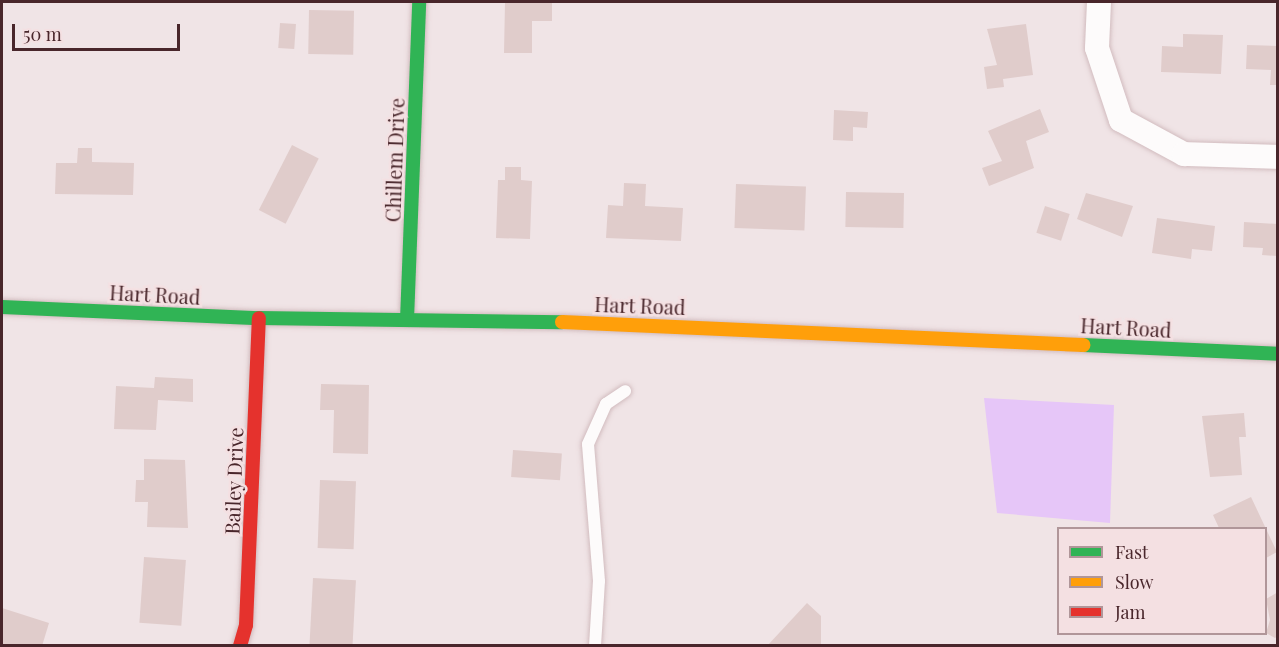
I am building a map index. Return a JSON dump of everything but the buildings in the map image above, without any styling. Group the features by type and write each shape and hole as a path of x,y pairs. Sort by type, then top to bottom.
{"street":[{"name":"Chillem Drive","path":"407,320 419,2"},
{"path":"1099,2 1096,48 1121,120 1184,154 1278,157"},
{"name":"Hart Road","path":"2,307 259,318 634,324 1278,354"},
{"name":"Bailey Drive","path":"240,645 246,625 259,318"}],"lane":[{"path":"595,645 598,562 588,444 606,404 625,391"}],"shaded area":[{"path":"984,398 1114,405 1110,523 997,513"}],"traffic: fast":[{"path":"407,320 419,2"},
{"path":"2,307 259,318 562,322"},
{"path":"1083,345 1278,354"}],"traffic: slow":[{"path":"562,322 1083,345"}],"traffic: jam":[{"path":"240,646 246,625 259,318"}]}
